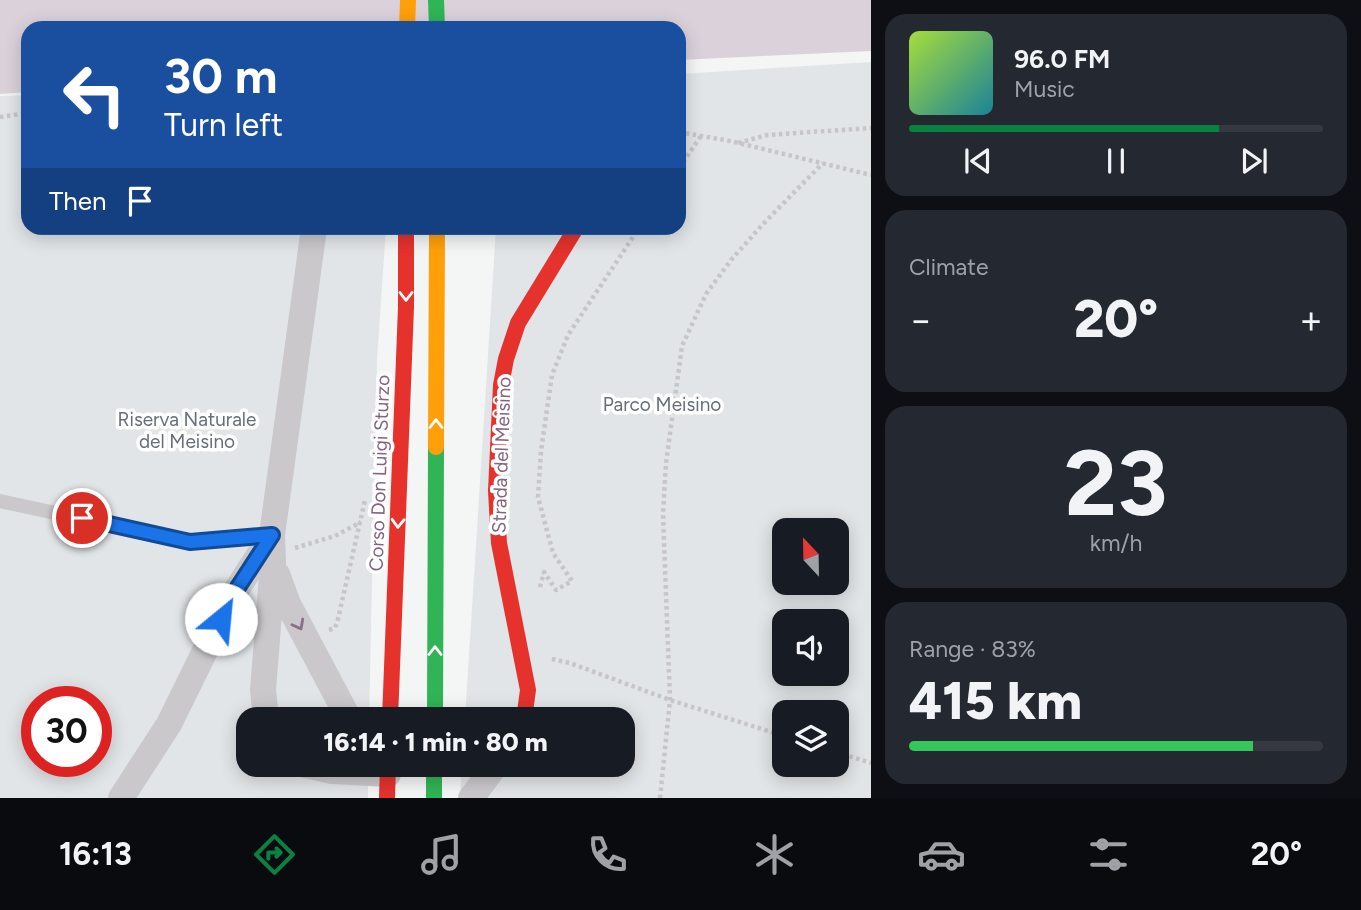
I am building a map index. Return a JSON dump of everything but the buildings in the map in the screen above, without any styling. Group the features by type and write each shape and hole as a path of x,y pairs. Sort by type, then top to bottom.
{"main road":[{"path":"407,21 408,0"},
{"path":"436,0 436,21"},
{"name":"Corso Don Luigi Sturzo","path":"390,707 406,307 406,235"},
{"path":"435,707 437,235"},
{"name":"Strada del Meisino","path":"525,707 528,690 499,543 496,491 501,385 506,359 519,323 572,235"},
{"path":"434,777 434,798"}],"street":[{"path":"265,707 263,690 313,235"},
{"path":"278,549 288,604 343,707"},
{"path":"121,798 170,724 231,598 278,549"},
{"path":"471,798 487,777"}],"lane":[{"path":"0,501 190,542 278,549"}],"path":[{"path":"0,117 21,114"},
{"path":"737,143 767,135 871,128"},
{"path":"686,133 871,175"},
{"path":"686,158 701,136"},
{"path":"660,798 670,700 663,514 666,463 682,346 706,294 731,260 823,163"},
{"path":"572,581 552,553 538,497 541,451 552,375 568,335 634,235"},
{"path":"321,625 328,631 335,628 366,498"},
{"path":"278,549 335,536 362,522"},
{"path":"522,656 570,663 670,700 772,732"},
{"path":"849,756 871,763"}],"green space":[{"name":"Parco Meisino","path":"871,62 871,798 460,798 461,777 635,777 635,707 466,707 496,235 686,235 686,74"},
{"name":"Riserva Naturale del Meisino","path":"21,95 21,235 386,235 377,359 369,707 236,707 236,777 368,777 368,798 0,798 0,96"}],"shaded area":[{"path":"0,0 871,0 871,51 686,60 686,21 21,21 21,92 0,94"}],"traffic: fast":[{"path":"436,0 437,21"},
{"path":"435,707 436,447"},
{"path":"434,777 434,798"}],"traffic: slow":[{"path":"407,21 408,0"},
{"path":"436,447 437,235"}],"traffic: jam":[{"path":"390,707 406,307 406,235"},
{"path":"526,707 528,690 499,543 496,491 501,385 518,323 572,235"},
{"path":"387,798 388,777"}],"route":[{"path":"82,518 190,542 272,535 231,598 221,619"}]}
